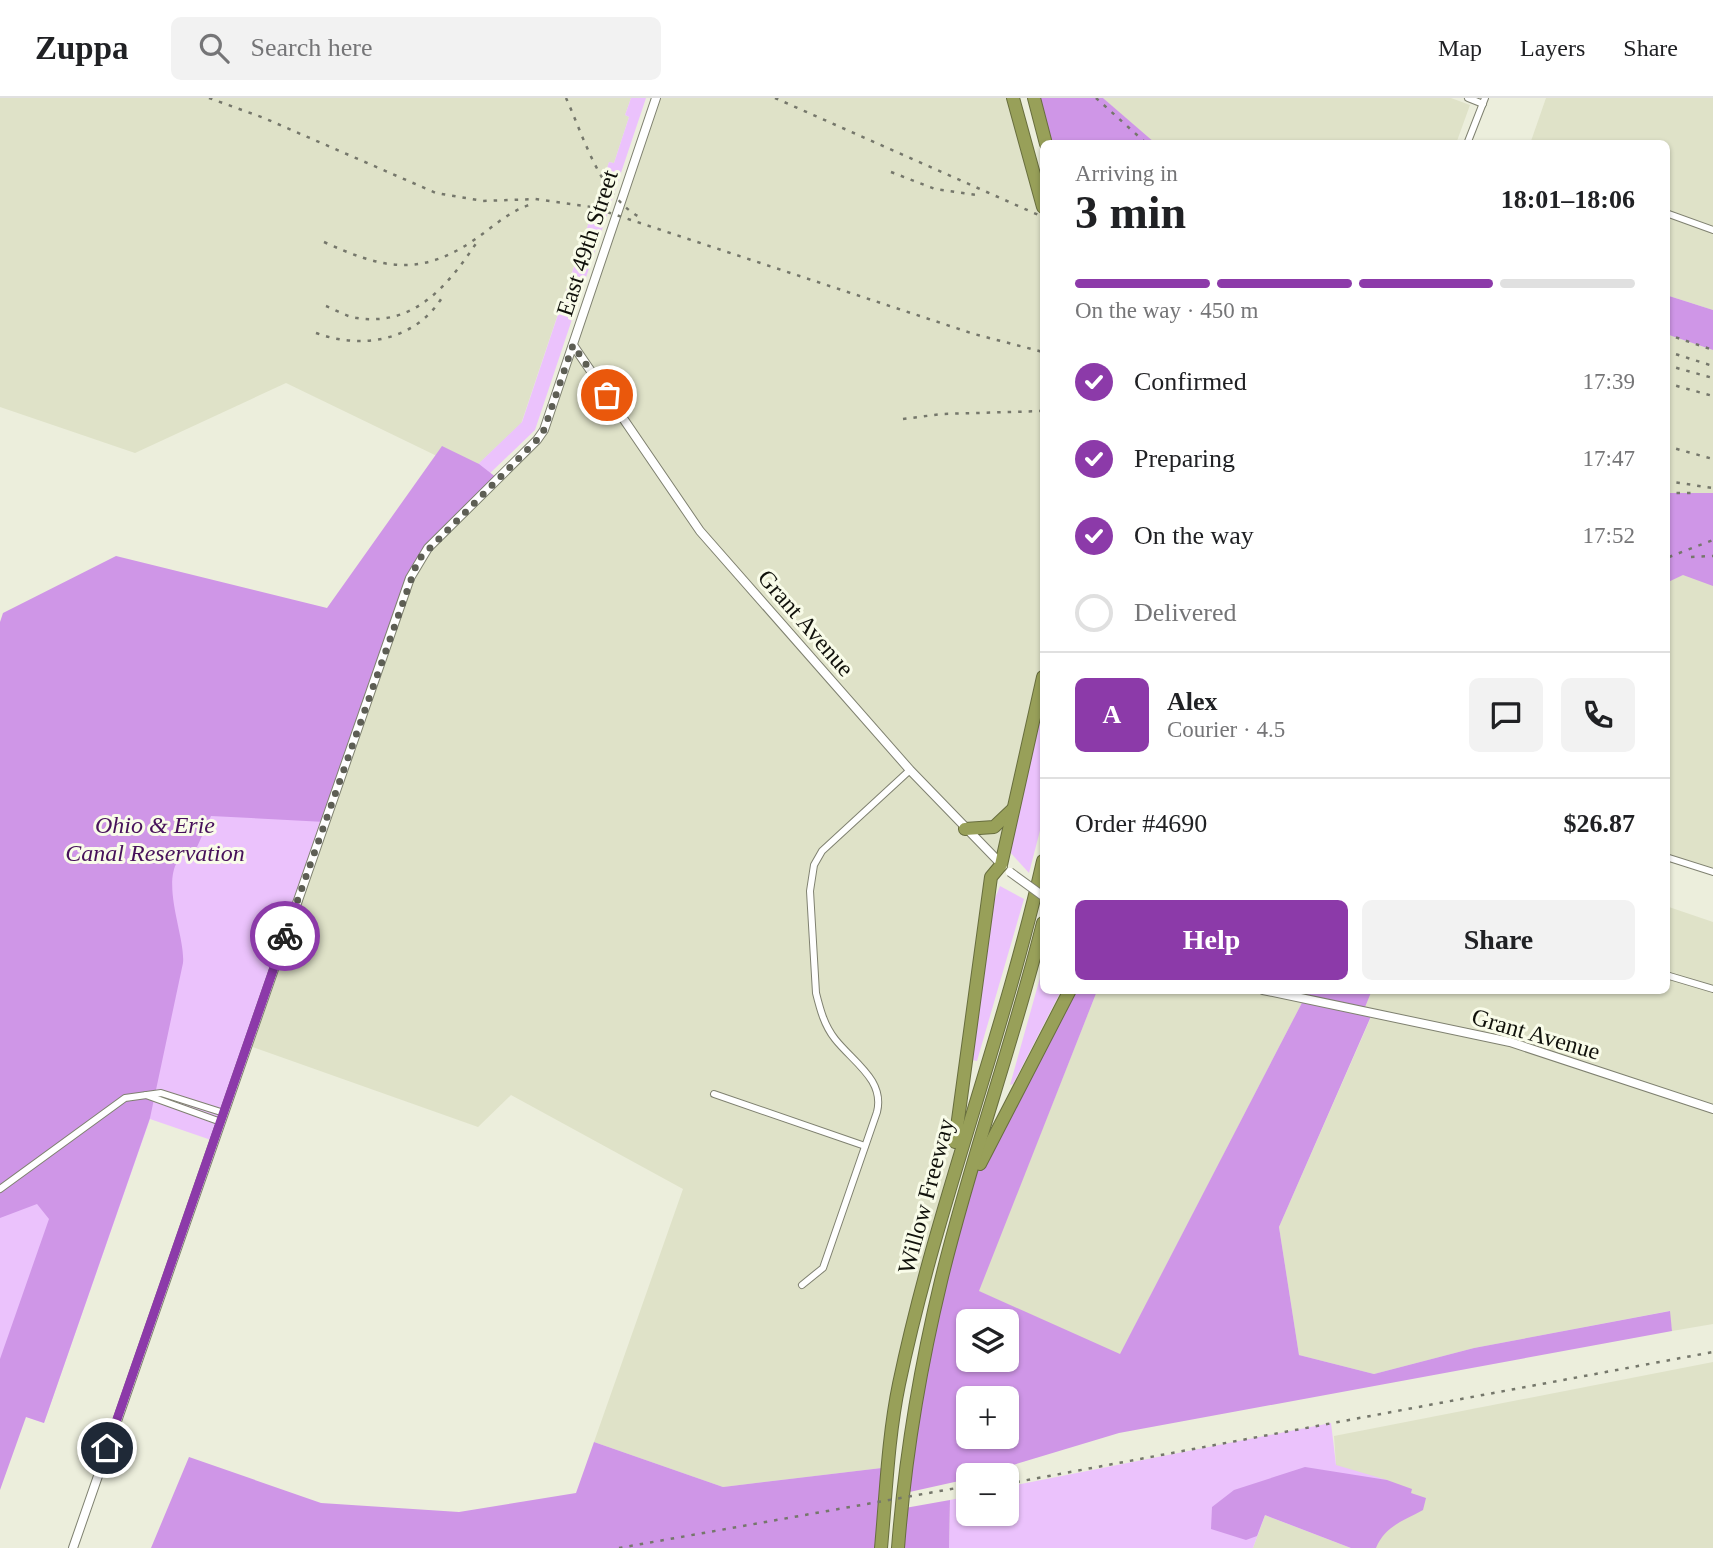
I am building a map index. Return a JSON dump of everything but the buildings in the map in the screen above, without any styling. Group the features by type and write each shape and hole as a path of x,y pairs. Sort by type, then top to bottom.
{"highway":[{"path":"1013,98 1040,196"},
{"path":"1034,98 1045,140"},
{"path":"950,1179 991,877 1006,868 1012,810 1040,690"},
{"path":"965,829 994,827 1012,810"},
{"name":"Willow Freeway","path":"881,1548 899,1386 950,1179 1029,922 1040,874"},
{"name":"Willow Freeway","path":"898,1548 917,1392 941,1281 1025,997 1040,935"},
{"path":"964,1196 1068,994"}],"street":[{"name":"East 49th Street","path":"73,1548 418,560 544,430 656,98"},
{"path":"1468,98 1484,101 1469,140"},
{"path":"1670,214 1713,230"},
{"name":"Grant Avenue","path":"573,345 700,531 965,829 1006,868 1040,895"},
{"path":"802,1285 824,1268 879,1104 879,1091 835,1039 820,1010 816,993 811,877 822,851 910,770"},
{"path":"1670,858 1713,872"},
{"path":"1670,976 1713,989"},
{"name":"Grant Avenue","path":"1283,994 1510,1042 1713,1109"},
{"path":"0,1189 125,1098 144,1094 176,1096 222,1117"},
{"path":"714,1094 865,1146"}],"shaded area":[{"path":"0,98 631,98 625,115 629,117 614,163 609,162 521,424 470,472 286,383 135,453 0,407"},
{"path":"656,98 1013,98 1040,198 1040,689 991,877 950,1179 899,1386 890,1467 723,1487 594,1442 683,1189 511,1095 478,1127 247,1045 418,560 537,440"},
{"path":"1103,98 1451,98 1470,105 1457,140 1150,140"},
{"path":"1546,98 1713,98 1713,310 1670,296 1670,140 1531,140"},
{"path":"1670,335 1713,350 1713,493 1670,493"},
{"path":"1713,540 1713,872 1670,858 1670,556"},
{"path":"1670,907 1713,922 1713,1324 1672,1331 1669,1311 1474,1348 1374,1374 1299,1355 1279,1227 1372,1015 1349,994 1670,994"},
{"path":"1096,994 1306,994 1120,1355 978,1291"},
{"path":"1713,1362 1713,1548 1360,1548 1336,1465 1334,1436"},
{"path":"1265,1515 1351,1548 1253,1548"}],"green space":[{"name":"Ohio & Erie Canal Reservation","path":"631,98 646,98 535,430 487,476 415,560 214,1141 150,1119 44,1423 0,1408 0,656 313,718 473,469 522,422 609,162 614,163 629,117 625,115"},
{"path":"1034,98 1103,98 1152,140 1045,140"},
{"path":"1670,296 1713,310 1713,350 1670,335"},
{"name":"Ohio & Erie Canal Reservation","path":"442,446 479,464 497,478 418,560 325,822 211,816 197,847 183,855 175,867 173,898 183,963 150,1118 44,1423 26,1417 0,1490 0,1359 49,1219 37,1204 0,1218 0,622 3,613 116,556 327,608"},
{"path":"1670,493 1713,493 1713,586 1683,575 1670,581"},
{"path":"1040,711 1040,831 1029,873 1009,851"},
{"path":"1000,886 1024,899 977,1061 972,1060 993,903"},
{"path":"1040,978 1040,994 1059,994 1013,1084 1010,1085"},
{"path":"1068,994 1096,994 979,1291 1120,1354 1306,994 1370,994 1363,1012 1372,1014 1279,1227 1299,1355 1374,1374 1474,1348 1670,1311 1672,1331 1119,1433 1019,1463 956,1463 956,1482 905,1493 917,1392 964,1196"},
{"path":"1331,1423 1336,1465 1387,1480 1360,1548 1351,1548 1265,1515 1253,1548 949,1548 950,1500 956,1499 956,1526 1019,1526 1019,1484"},
{"path":"594,1442 723,1487 890,1467 881,1548 151,1548 189,1457 321,1503 459,1512 576,1493"},
{"path":"1305,1467 1387,1480 1412,1489 1411,1493 1426,1498 1423,1510 1390,1529 1376,1548 1351,1548 1265,1515 1257,1536 1246,1540 1211,1529 1212,1507 1234,1490"},
{"path":"950,1500 949,1548 898,1548 905,1508"}],"railway":[{"path":"209,98 264,118 436,193 483,201 535,199 592,207 974,334 1040,351"},
{"path":"566,98 604,181 627,208 641,218"},
{"path":"775,98 1040,216"},
{"path":"1096,98 1143,140"},
{"path":"891,172 935,189 977,195"},
{"path":"324,242 380,262 398,265 433,261 471,242 506,217 529,205"},
{"path":"326,306 345,315 378,319 413,309 442,287 477,242"},
{"path":"316,333 351,341 387,338 418,323 432,311 443,296"},
{"path":"1670,335 1713,350"},
{"path":"1670,352 1713,366"},
{"path":"1670,366 1713,378"},
{"path":"1670,384 1713,396"},
{"path":"903,419 942,414 1040,411"},
{"path":"1670,447 1713,459"},
{"path":"1670,482 1713,488"},
{"path":"1670,493 1692,493"},
{"path":"1670,557 1713,540"},
{"path":"1691,557 1713,556"},
{"path":"1019,1482 1713,1352"},
{"path":"619,1548 956,1488"}],"way so far":[{"path":"285,936 418,560 537,440 544,430 573,345 607,395"}],"route":[{"path":"107,1448 285,936"}]}
